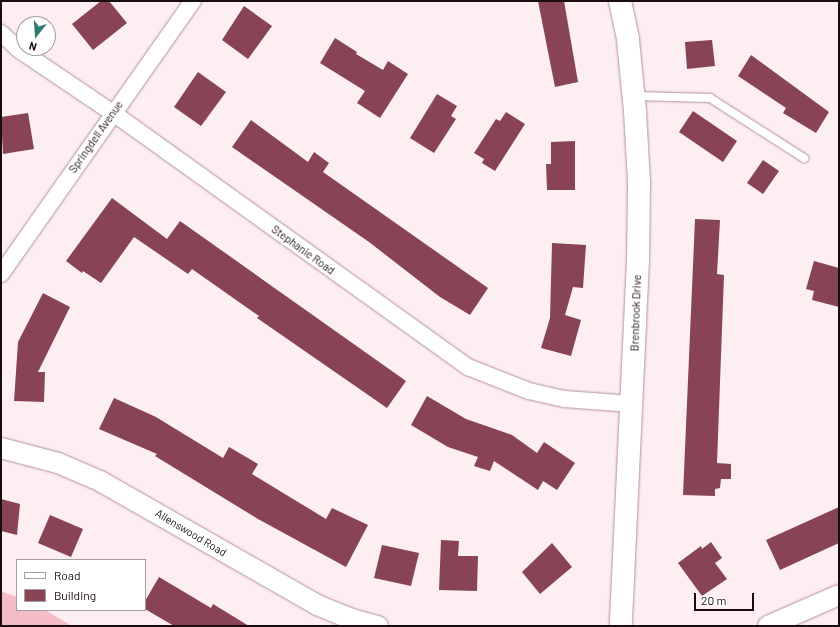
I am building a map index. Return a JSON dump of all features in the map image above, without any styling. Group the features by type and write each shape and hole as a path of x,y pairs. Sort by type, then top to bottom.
{"main road":[{"name":"Brenbrook Drive","path":"620,1 628,40 634,96 639,183 632,404 621,626"}],"street":[{"name":"Springdell Avenue","path":"1,274 193,1"},
{"name":"Stephanie Road","path":"1,34 18,49 113,113 468,367 530,391 565,398 632,404"},
{"name":"Allenswood Road","path":"1,448 58,463 100,481 317,605 351,619 378,626"},
{"path":"768,626 839,595"}],"lane":[{"path":"634,96 710,98 804,158"}],"shaded area":[{"path":"1,591 16,597 16,611 47,611 72,626 1,626"}],"building":[{"path":"101,1 109,1 127,23 93,50 72,24"},
{"path":"538,1 564,1 578,82 555,87"},
{"path":"244,6 272,26 248,59 222,40"},
{"path":"335,38 357,52 356,54 383,70 388,61 408,74 380,118 357,103 365,91 320,63"},
{"path":"712,40 715,66 687,69 685,42"},
{"path":"751,55 829,112 816,133 783,113 786,108 738,76"},
{"path":"198,72 226,92 201,126 174,107"},
{"path":"437,94 457,106 451,116 456,119 434,153 410,138"},
{"path":"693,111 737,141 723,162 679,132"},
{"path":"506,112 525,124 495,171 482,163 484,159 474,153 496,119 500,121"},
{"path":"28,113 34,149 3,154 1,117"},
{"path":"251,120 308,162 314,152 329,163 323,172 488,288 470,315 440,297 369,242 232,147"},
{"path":"575,141 575,190 547,190 546,164 551,164 551,142"},
{"path":"763,160 779,171 763,194 747,183"},
{"path":"112,198 167,239 180,221 406,381 387,408 257,318 259,316 192,269 188,274 134,237 101,283 83,271 82,273 66,261"},
{"path":"695,219 720,220 717,274 724,275 717,463 731,464 731,479 721,479 720,488 715,489 715,496 683,495"},
{"path":"552,243 586,245 583,288 573,287 565,315 581,320 571,356 541,348 550,318"},
{"path":"814,261 839,268 839,307 812,300 814,291 806,289"},
{"path":"43,293 70,307 38,372 45,372 44,402 14,401 18,342"},
{"path":"427,396 466,419 512,435 537,453 544,442 575,463 557,490 543,481 538,490 494,461 490,471 474,466 478,457 448,447 411,425"},
{"path":"114,398 156,417 223,458 229,447 258,464 252,474 326,519 332,508 368,525 346,567 258,519 155,456 157,454 99,429"},
{"path":"1,499 20,504 17,535 1,531"},
{"path":"839,507 839,543 780,570 766,540"},
{"path":"50,515 83,529 71,557 38,543"},
{"path":"441,540 459,541 458,556 478,556 477,591 439,590"},
{"path":"711,542 722,558 715,563 727,579 702,596 678,563 701,546 702,549"},
{"path":"552,543 572,567 540,594 522,572"},
{"path":"382,545 419,553 411,586 374,578"},
{"path":"159,577 211,608 213,604 249,626 174,626 146,610 146,599"}]}
